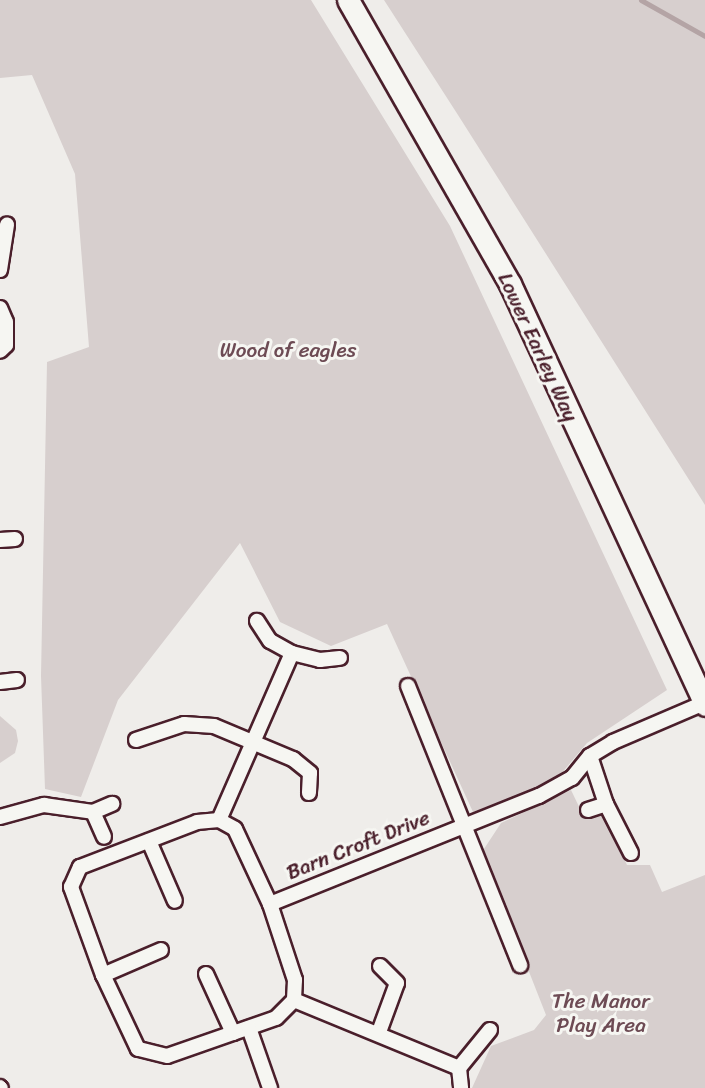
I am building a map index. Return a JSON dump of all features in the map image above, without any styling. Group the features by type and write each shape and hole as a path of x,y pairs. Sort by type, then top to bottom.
{"main road":[{"name":"Lower Earley Way","path":"348,0 510,284 705,704"}],"street":[{"path":"0,270 7,225"},
{"path":"0,308 6,322 6,345 0,351"},
{"path":"0,540 15,538"},
{"path":"257,621 271,641 292,653 320,660 340,658"},
{"path":"219,820 292,653"},
{"path":"0,682 17,680"},
{"name":"Barn Croft Drive","path":"408,686 520,965"},
{"name":"Barn Croft Drive","path":"270,904 539,796 572,778 590,756 613,741 705,704"},
{"path":"136,740 184,724 214,726 293,759 310,773 309,793"},
{"path":"590,756 606,804 631,853"},
{"path":"0,817 44,805 93,812 112,804"},
{"path":"588,810 606,804"},
{"path":"93,812 104,837"},
{"path":"219,820 235,829 270,904 295,980 293,1000 276,1018 167,1056 138,1049 103,975 71,887 80,867 149,841 197,822 219,820"},
{"path":"149,841 175,901"},
{"path":"103,975 161,950"},
{"path":"379,1032 397,983 380,966"},
{"path":"206,974 233,1033"},
{"path":"293,1000 379,1032 459,1068"},
{"path":"248,1028 270,1088"},
{"path":"461,1088 459,1068 490,1030"}],"green space":[{"name":"Wood of eagles","path":"0,0 311,0 450,226 667,690 587,743 555,781 473,812 387,624 331,646 280,622 240,543 118,700 81,797 45,789 41,676 47,362 89,347 75,174 32,75 0,78"},
{"path":"384,0 705,0 705,505 458,115"},
{"path":"0,716 16,730 18,741 15,753 0,763"},
{"name":"The Manor Play Area","path":"571,790 584,817 603,814 627,865 650,865 662,892 705,875 705,1088 472,1088 491,1046 534,1030 546,1015 482,852 501,823"}],"waterway":[{"path":"641,0 705,36"}]}
